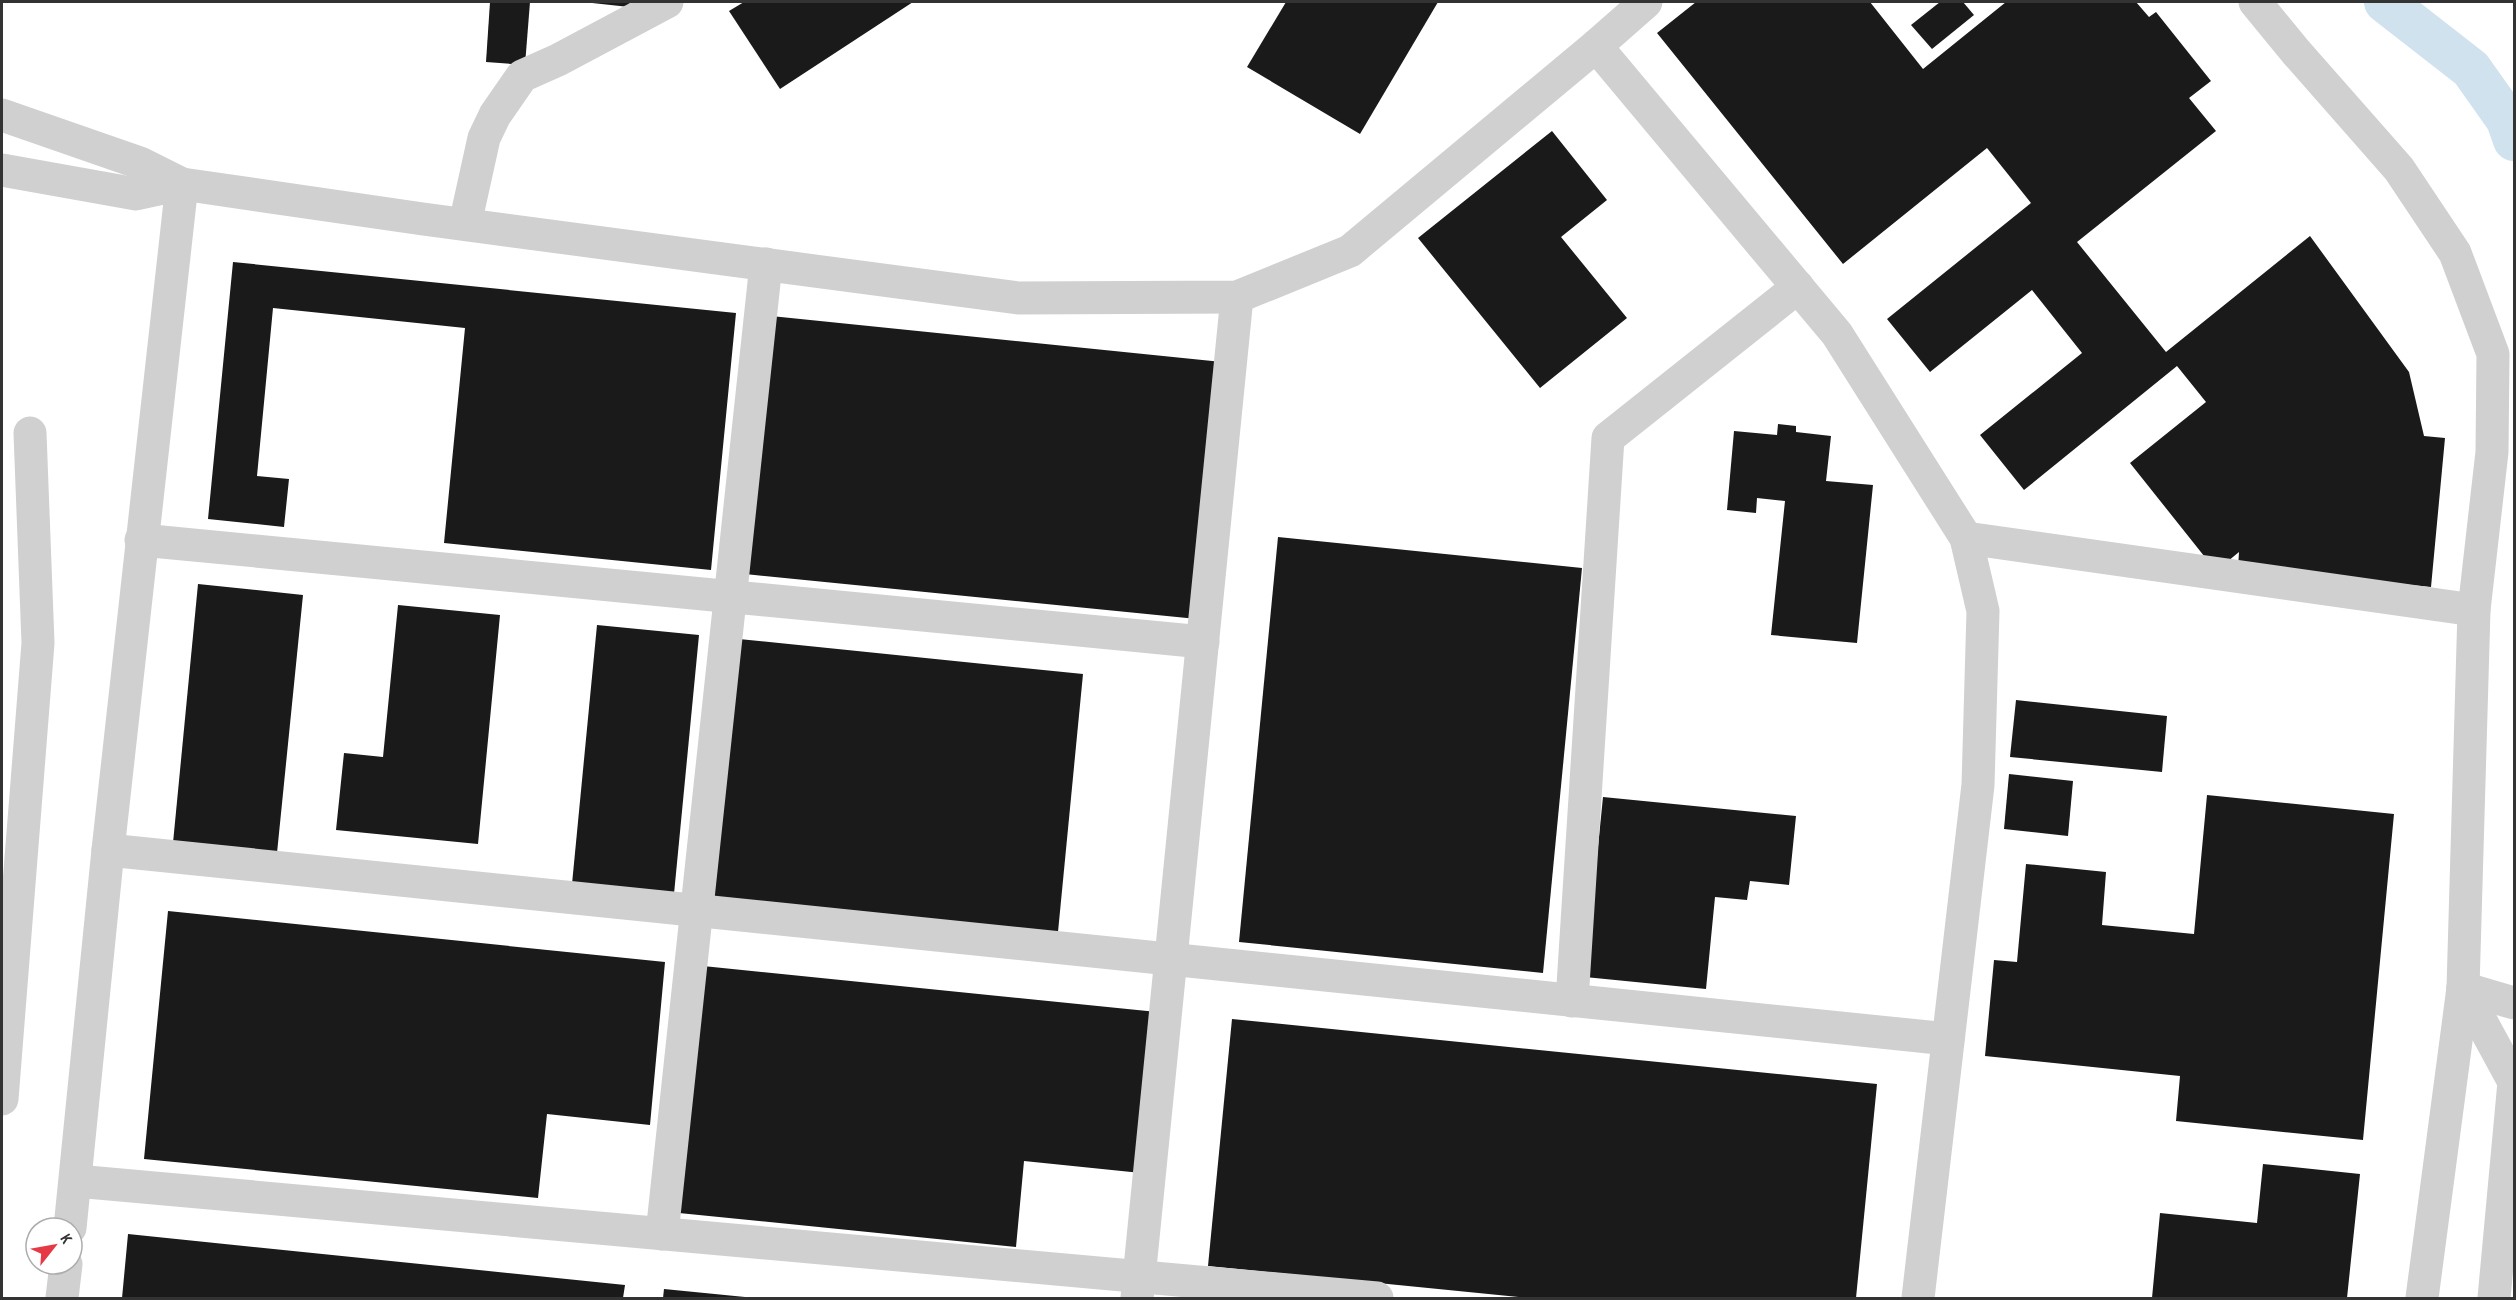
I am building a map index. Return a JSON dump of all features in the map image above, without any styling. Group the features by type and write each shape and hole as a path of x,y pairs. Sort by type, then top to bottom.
{"street":[{"path":"465,224 484,138 499,108 522,76 558,60 667,2"},
{"path":"2,115 140,163 182,184 1018,298 1237,297 1350,251 1646,2"},
{"path":"2255,2 2398,169 2456,253 2493,354 2492,452 2474,610 2463,988 2422,1299"},
{"path":"1596,46 1838,334 1966,538 1983,611 1978,785 1918,1299"},
{"path":"2,170 136,194 182,184"},
{"path":"72,1216 141,540 182,184"},
{"path":"662,1234 766,264"},
{"path":"1572,1001 1608,438 1798,287"},
{"path":"1138,1288 1237,297"},
{"path":"2,1098 38,643 30,433"},
{"path":"1966,538 2474,610"},
{"path":"141,540 1203,642"},
{"path":"108,850 1948,1039"},
{"path":"2463,988 2514,1004"},
{"path":"2463,988 2514,1082 2494,1299"},
{"path":"76,1181 662,1234 1138,1288 1377,1299"},
{"path":"62,1299 65,1276"}],"building":[{"path":"490,2 530,2 525,65 486,62"},
{"path":"583,2 630,2 629,7"},
{"path":"744,2 913,2 780,89 729,11"},
{"path":"1286,2 1438,2 1360,134 1247,67"},
{"path":"1696,2 1870,2 1923,69 2006,2 2136,2 2149,17 2156,12 2211,81 2189,98 2216,131 2077,242 2166,352 2310,236 2409,372 2424,436 2445,438 2431,587 2238,568 2239,552 2216,571 2130,463 2206,402 2177,366 2024,490 1980,435 2082,353 2032,290 1930,372 1887,319 2031,203 1987,148 1843,264 1657,33"},
{"path":"1940,2 1963,2 1974,15 1932,49 1911,25"},
{"path":"1552,131 1607,200 1561,237 1627,318 1540,388 1418,238"},
{"path":"233,262 736,313 711,570 444,543 465,328 273,308 257,476 289,479 284,527 208,519"},
{"path":"771,316 1222,362 1197,619 745,574"},
{"path":"1778,424 1796,426 1796,432 1831,436 1826,481 1873,485 1857,643 1771,635 1785,501 1757,498 1756,513 1727,510 1734,431 1777,435"},
{"path":"1278,537 1582,568 1543,973 1239,942"},
{"path":"198,584 303,595 277,853 173,843"},
{"path":"398,605 500,615 478,844 336,830 344,753 383,757"},
{"path":"597,625 699,635 674,894 572,884"},
{"path":"739,639 1083,674 1058,932 714,897"},
{"path":"2016,700 2167,716 2162,772 2010,757"},
{"path":"2009,774 2073,781 2068,836 2004,829"},
{"path":"2207,795 2394,814 2363,1140 2176,1121 2180,1076 1985,1056 1994,960 2017,962 2026,864 2106,872 2102,925 2194,934"},
{"path":"1603,797 1796,816 1789,885 1750,881 1747,900 1715,897 1706,989 1585,977"},
{"path":"168,911 665,962 650,1125 547,1114 538,1198 144,1159"},
{"path":"703,966 1157,1012 1141,1173 1024,1161 1016,1247 679,1213"},
{"path":"1232,1019 1877,1084 1856,1298 1528,1298 1208,1266"},
{"path":"2263,1164 2360,1174 2347,1298 2152,1298 2160,1213 2257,1223"},
{"path":"128,1234 625,1285 623,1298 122,1298"},
{"path":"664,1289 745,1297 745,1298 663,1298"}],"waterway":[{"path":"2385,2 2471,69 2507,120 2514,140"}]}
